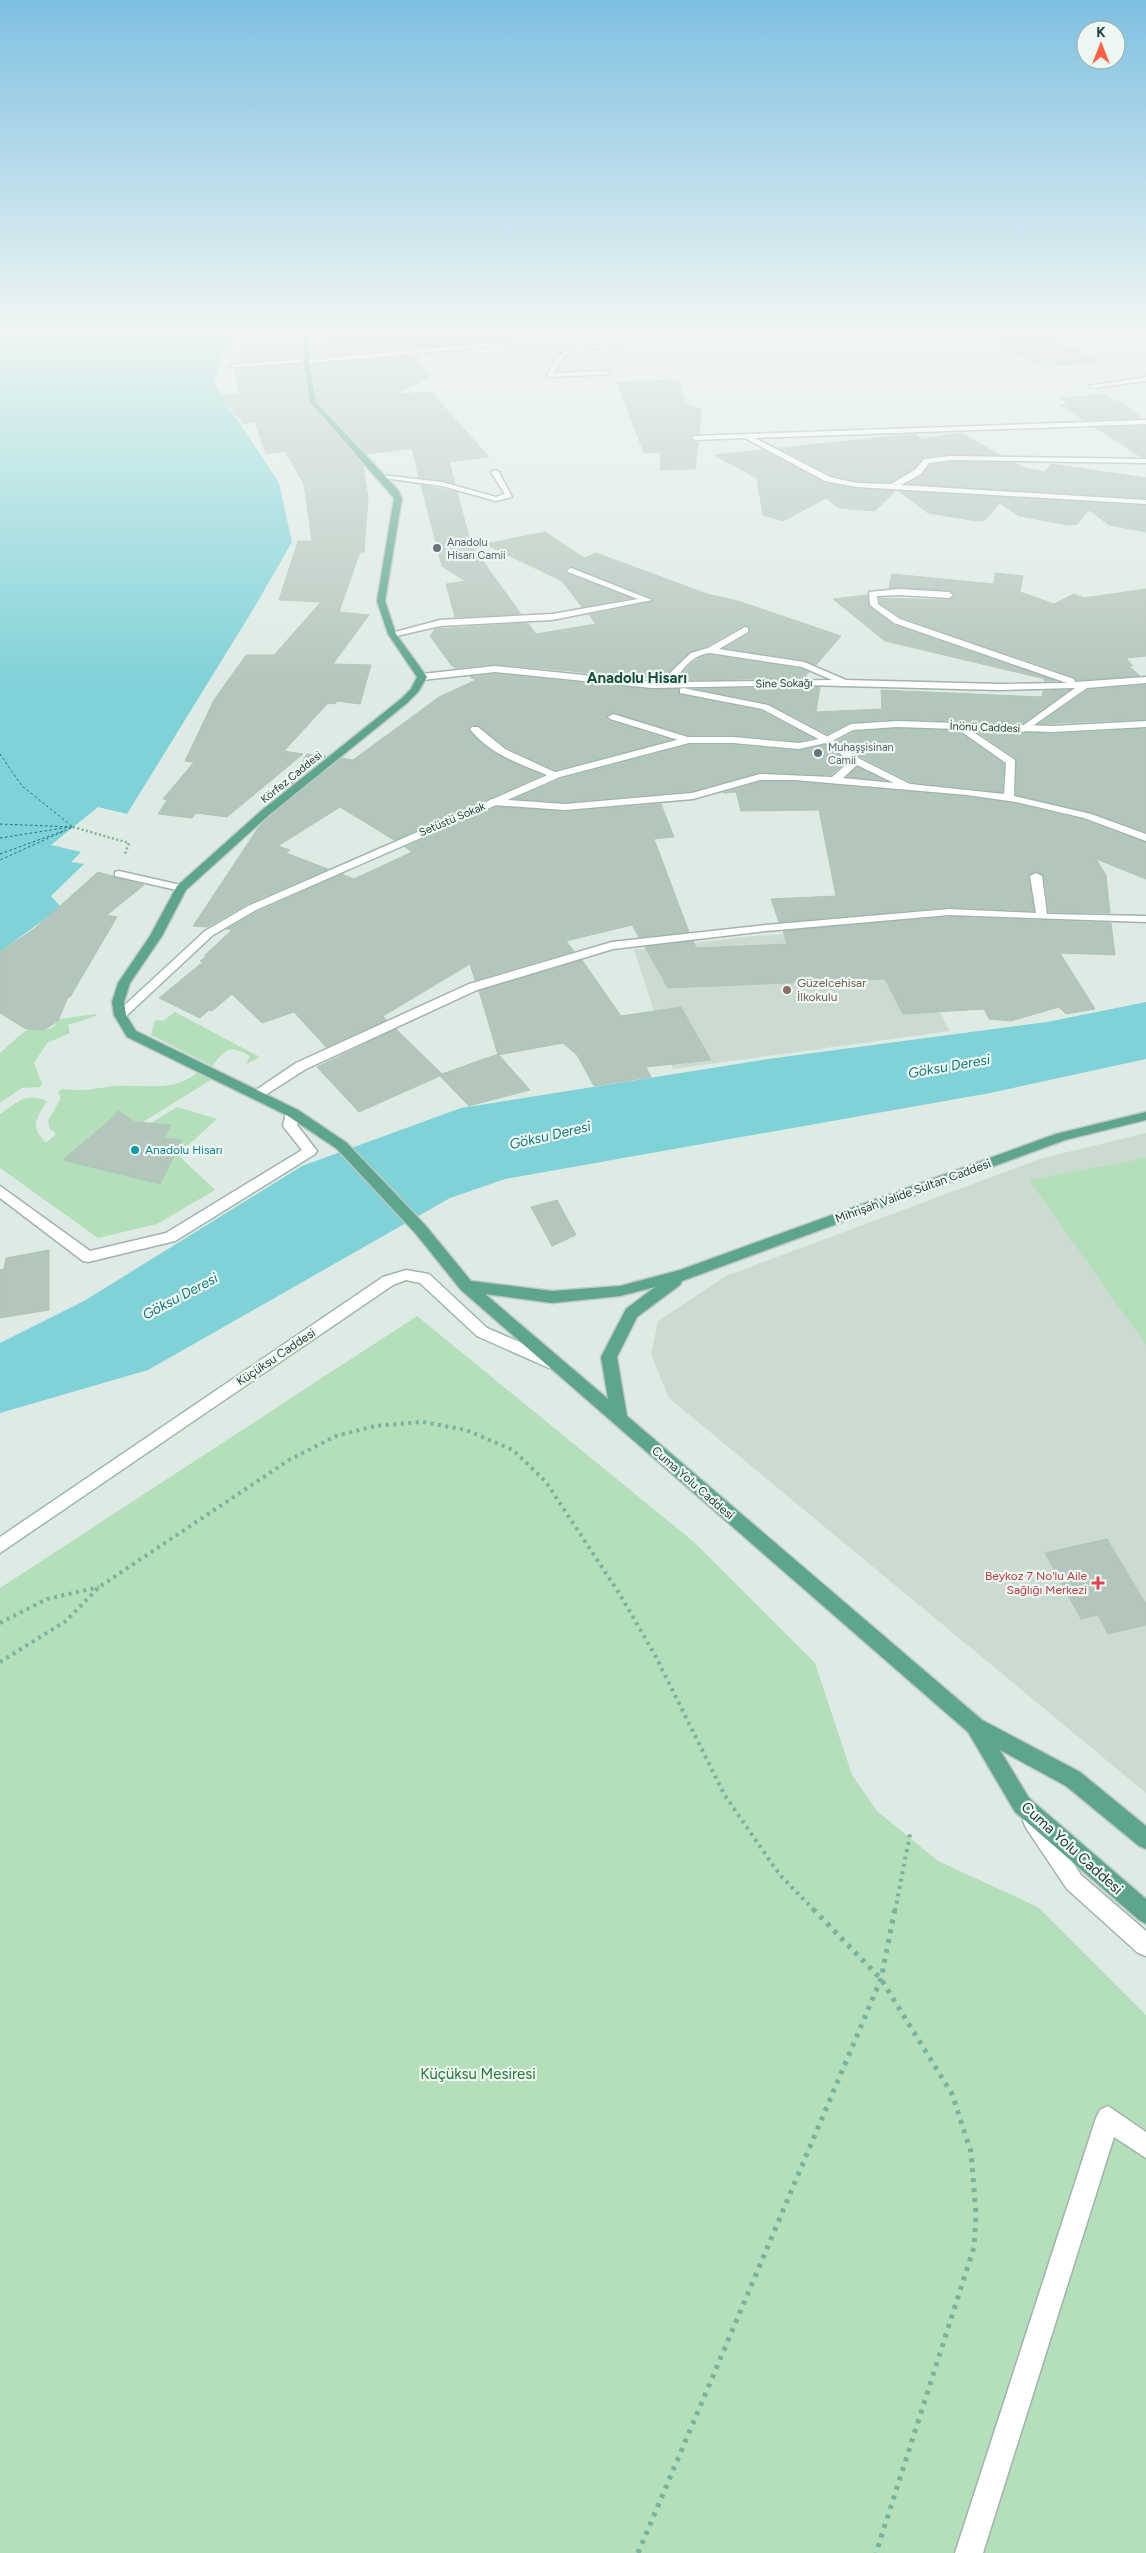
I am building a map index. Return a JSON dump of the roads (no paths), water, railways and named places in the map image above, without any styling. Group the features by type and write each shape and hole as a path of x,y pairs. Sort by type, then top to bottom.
{"main road":[{"path":"355,448 398,498 381,601 392,634 422,677"},
{"name":"Körfez Caddesi","path":"120,1015 118,1002 124,983 156,936 181,888 252,824 404,701 416,690 422,677"},
{"path":"120,1015 132,1034 294,1113"},
{"name":"Cuma Yolu Caddesi","path":"294,1113 342,1146 421,1230 466,1286 975,1726 1073,1779 1146,1839"},
{"name":"Mihrişah Valide Sultan Caddesi","path":"683,1275 1061,1137 1146,1116"},
{"path":"466,1286 552,1297 620,1291 683,1275"},
{"path":"619,1418 609,1357 630,1313 683,1275"},
{"name":"Cuma Yolu Caddesi","path":"975,1726 1022,1805 1146,1913"}],"street":[{"path":"770,448 828,479 890,488 965,490 1146,502"},
{"path":"890,488 918,472 927,461 950,458 1146,461"},
{"path":"381,477 442,484 496,500 509,495 495,472"},
{"path":"392,634 440,623 552,617 648,600 571,570"},
{"path":"948,595 899,592 872,594 874,605 897,621 1085,685"},
{"path":"675,685 675,673 695,653 710,650 745,630"},
{"path":"710,650 804,665 848,684"},
{"name":"Sine Sokağı","path":"422,677 495,669 652,685 848,684 999,687 1085,685 1146,680"},
{"path":"652,685 765,707 827,740 856,761 914,788"},
{"path":"1024,729 1085,685"},
{"path":"613,716 688,740"},
{"name":"İnönü Caddesi","path":"827,740 851,727 897,724 1024,729 1071,729 1146,724"},
{"path":"957,725 1011,762 1009,798"},
{"path":"475,729 482,738 494,746 556,775"},
{"name":"Setüstü Sokak","path":"120,1015 209,933 252,908 556,775 637,756 688,740 733,740 799,746 827,740"},
{"path":"832,782 856,761"},
{"path":"492,802 565,807 693,796 760,777 795,777 832,782 967,792 1009,798 1087,816 1146,838"},
{"path":"118,874 181,888"},
{"path":"1036,876 1042,917"},
{"path":"257,1094 301,1066 473,986 612,946 766,928 949,912 1146,920"},
{"path":"0,1191 88,1256 170,1237 310,1151 290,1126 294,1113"},
{"name":"Küçüksu Caddesi","path":"0,1546 388,1281 406,1275 424,1278 482,1332 558,1365"},
{"path":"1022,1805 1074,1882 1146,1945"},
{"path":"969,2553 1108,2118 1146,2146"}],"water":[{"path":"0,448 256,448 279,483 292,542 254,608 127,814 98,807 51,845 81,852 71,862 84,864 51,896 61,907 0,952"},
{"name":"Göksu Deresi","path":"1146,1002 1146,1059 990,1093 505,1179 450,1198 148,1370 0,1413 0,1343 84,1301 302,1166 461,1108 768,1059 1047,1022"}],"place":[{"name":"Anadolu Hisarı Camii","path":"437,548"},
{"name":"Muhaşşisinan Camii","path":"818,753"},
{"name":"Güzelcehisar İlkokulu","path":"787,990"},
{"name":"Anadolu Hisarı","path":"135,1150"},
{"name":"Beykoz 7 No'lu Aile Sağlığı Merkezi","path":"1098,1583"}],"district":[{"name":"Anadolu Hisarı","path":"637,678"}],"park label":[{"name":"Küçüksu Mesiresi","path":"478,2074"}]}
